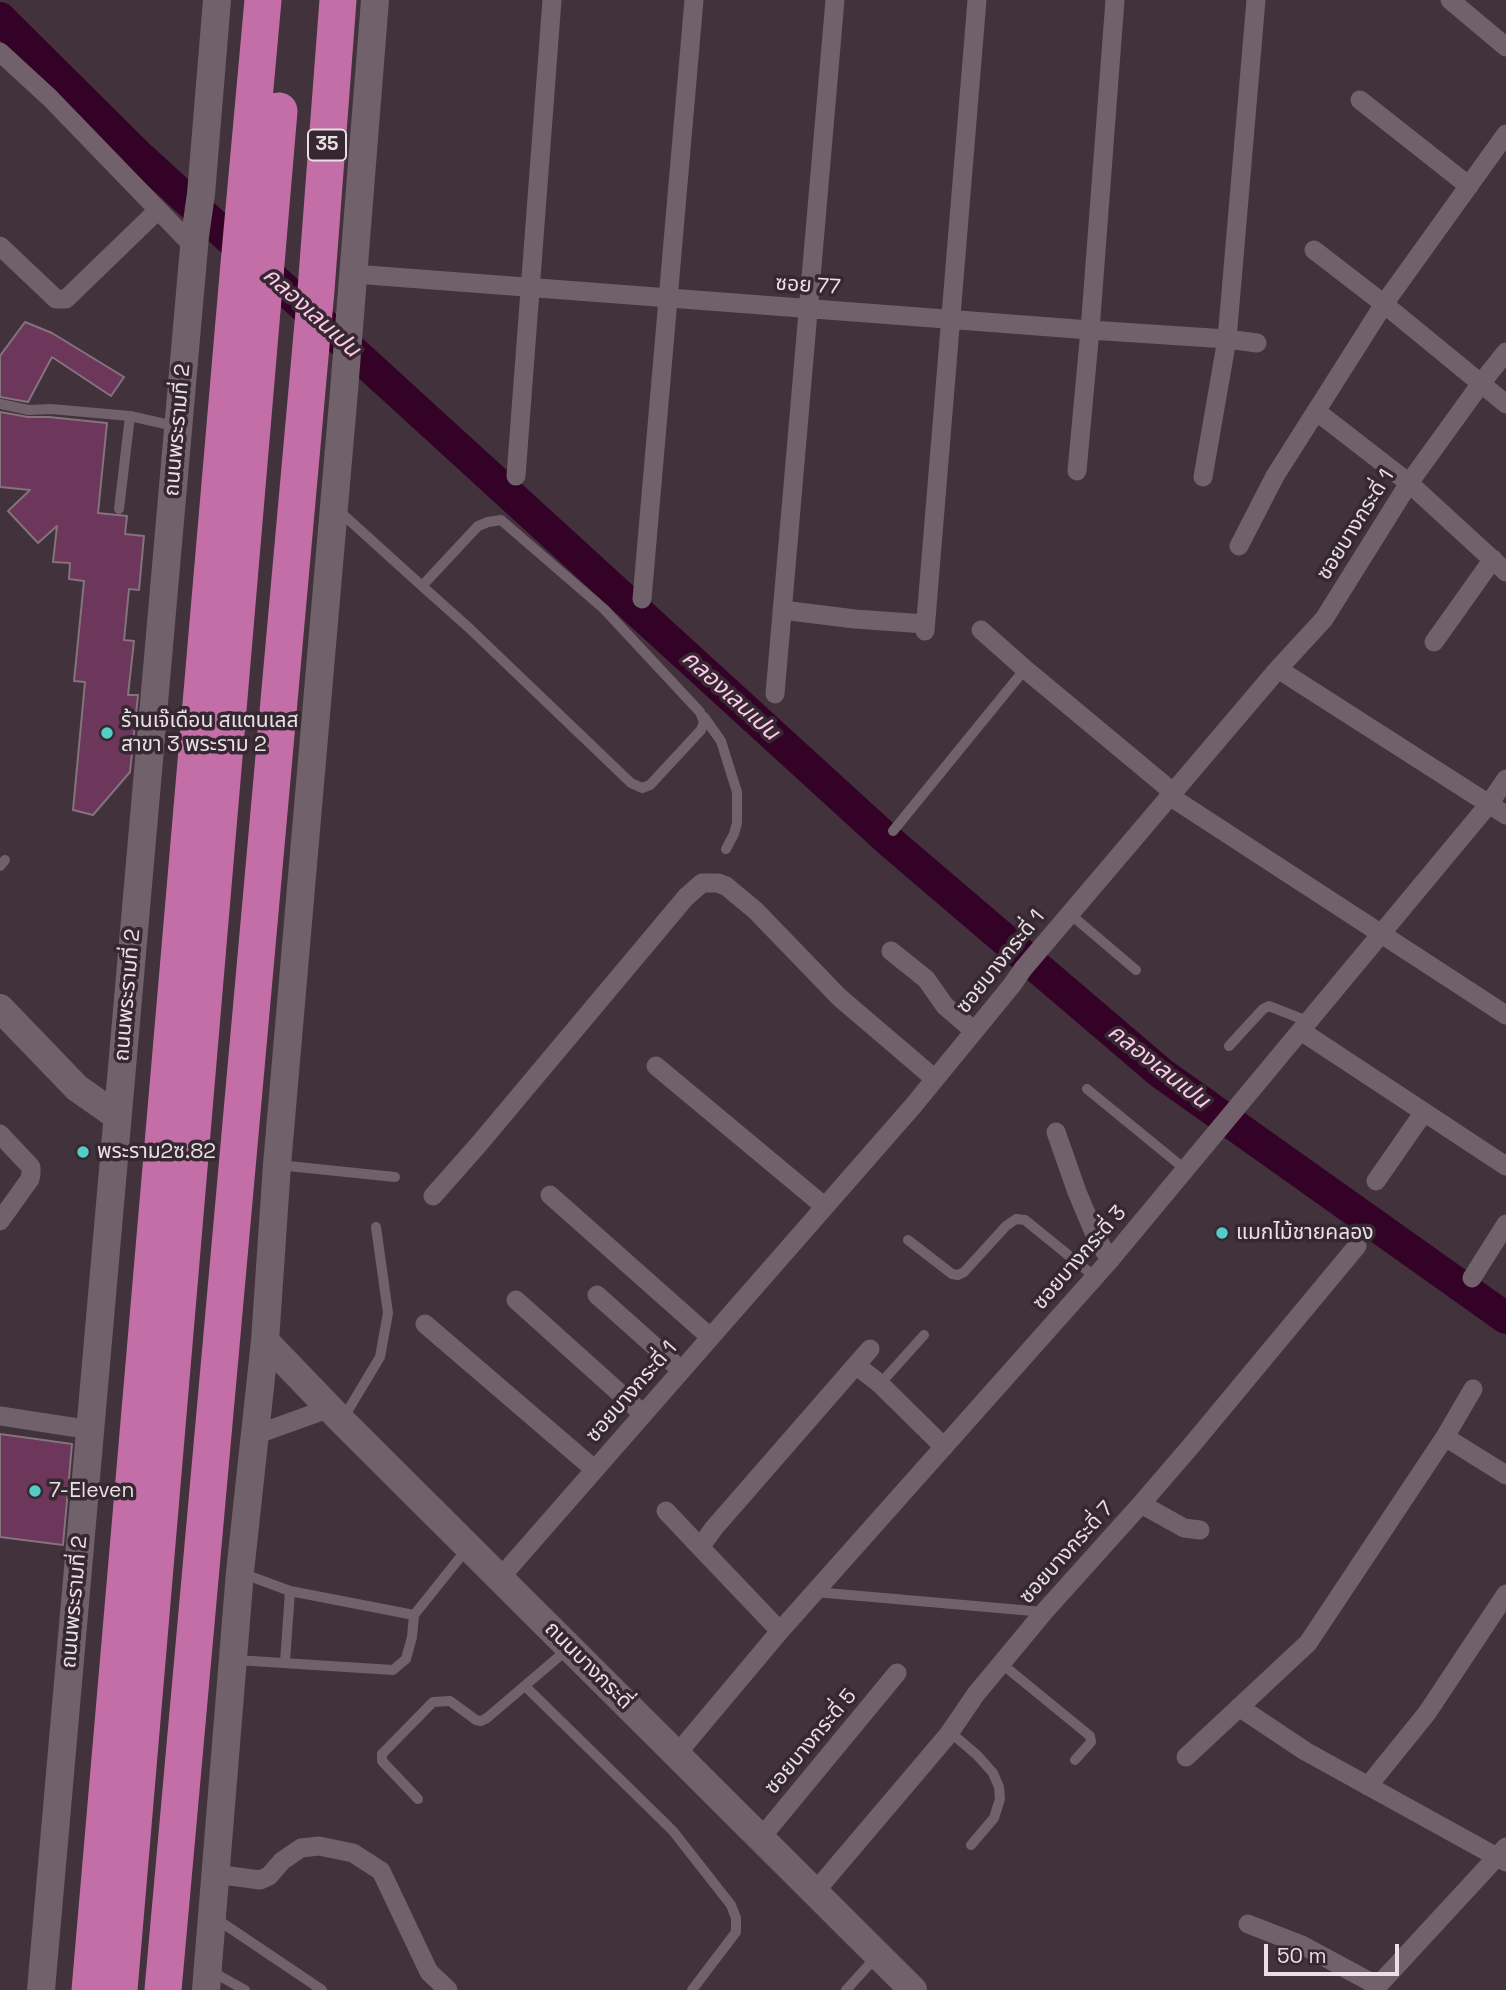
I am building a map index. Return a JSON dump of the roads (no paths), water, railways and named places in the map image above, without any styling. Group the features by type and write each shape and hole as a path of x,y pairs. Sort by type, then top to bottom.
{"highway":[{"path":"252,130 256,0"},
{"path":"90,1990 263,0"},
{"path":"118,1990 288,0"},
{"path":"156,1990 321,0"},
{"name":"35","path":"163,1990 316,290 338,0"}],"main road":[{"name":"ถนนพระรามที่ 2","path":"41,1990 217,0"},
{"name":"35","path":"206,1979 240,1572 265,1340 277,1165 345,391 375,0"},
{"path":"0,1008 77,1088 117,1116"},
{"name":"ถนนบางกระดี่","path":"265,1340 569,1648 913,1990"}],"street":[{"path":"516,476 552,0"},
{"path":"642,599 694,0"},
{"path":"775,694 835,0"},
{"path":"782,610 925,627 977,0"},
{"path":"1077,471 1115,0"},
{"path":"1203,477 1227,339 1256,0"},
{"path":"1450,0 1506,47"},
{"path":"0,51 50,98 158,210 194,241"},
{"path":"1360,100 1469,186"},
{"path":"1239,546 1275,476 1384,304 1506,134"},
{"path":"0,246 56,299 66,299 158,210"},
{"path":"1314,250 1482,382 1506,404"},
{"name":"ซอย 77","path":"354,274 1257,343"},
{"name":"ซอยบางกระดี่ 1","path":"500,1578 934,1079 1031,959 1278,669 1324,619 1409,484 1506,352"},
{"path":"1316,411 1409,484 1500,566 1434,642"},
{"path":"982,630 1172,795 1506,1015"},
{"path":"1278,669 1506,815"},
{"name":"ซอยบางกระดี่ 3","path":"676,1755 814,1592 1111,1260 1489,804 1506,779"},
{"path":"433,1195 479,1144 685,897 702,883 726,886 756,911 839,997 934,1079"},
{"path":"891,951 926,979 945,1006 974,1031"},
{"path":"1304,1026 1423,1112 1506,1166"},
{"path":"656,1066 824,1206"},
{"path":"1377,1181 1423,1112"},
{"path":"1056,1132 1096,1237 1111,1260"},
{"path":"0,1134 31,1167 30,1179 0,1221"},
{"path":"550,1195 710,1337"},
{"path":"1472,1278 1506,1224"},
{"name":"ซอยบางกระดี่ 7","path":"814,1893 950,1732 976,1694 1044,1612 1141,1504 1357,1246"},
{"path":"597,1295 681,1370"},
{"path":"516,1300 643,1414"},
{"path":"425,1324 594,1469"},
{"path":"700,1547 870,1349"},
{"path":"856,1365 880,1384 944,1447"},
{"path":"1186,1757 1308,1643 1445,1437 1473,1389"},
{"path":"255,1435 336,1414"},
{"path":"0,1416 91,1430"},
{"path":"1445,1437 1506,1475"},
{"path":"1141,1504 1184,1528 1200,1530"},
{"path":"666,1511 780,1631"},
{"path":"1368,1786 1427,1713 1506,1594"},
{"name":"ซอยบางกระดี่ 5","path":"760,1839 897,1674"},
{"path":"1239,1707 1305,1751 1503,1855 1376,1988 1302,1945 1248,1924"},
{"path":"215,1874 260,1880 270,1877 282,1861 301,1848 319,1846 353,1853 381,1871 429,1972 448,1990"}],"lane":[{"path":"0,404 29,410 130,416 178,427"},
{"path":"119,509 130,416"},
{"path":"334,507 468,627 631,782 642,788 650,785 701,730 704,722 700,712"},
{"path":"422,586 478,526 501,520 604,609 700,712 721,741 737,792 737,822 726,849"},
{"path":"893,831 1025,670"},
{"path":"1070,914 1136,970"},
{"path":"1229,1046 1263,1009 1269,1006 1304,1026"},
{"path":"1087,1088 1186,1170"},
{"path":"277,1165 395,1177"},
{"path":"908,1240 952,1274 958,1275 964,1272 1006,1226 1016,1219 1025,1220 1094,1276"},
{"path":"336,1414 380,1357 388,1313 376,1227"},
{"path":"880,1384 924,1335"},
{"path":"232,1659 393,1670 406,1659 414,1615 469,1547"},
{"path":"240,1572 290,1591 414,1615"},
{"path":"285,1662 290,1591"},
{"path":"814,1592 1044,1612"},
{"path":"418,1799 382,1761 382,1754 433,1702 450,1701 481,1721 569,1648"},
{"path":"1002,1664 1090,1736 1091,1742 1075,1760"},
{"path":"525,1686 673,1830 731,1905 736,1917 736,1932 692,1990"},
{"path":"950,1732 977,1755 993,1773 999,1787 1000,1799 994,1818 971,1845"},
{"path":"210,1915 322,1990"},
{"path":"846,1990 878,1955"},
{"path":"206,1979 245,1990"}],"waterway":[{"name":"คลองเลนเปน","path":"0,18 138,155 888,840 1161,1073 1506,1318"}],"place":[{"name":"ร้านเจ๊เดือน สแตนเลส สาขา 3 พระราม 2","path":"107,733"},
{"name":"พระราม2ซ.82","path":"83,1152"},
{"name":"แมกไม้ชายคลอง","path":"1222,1233"},
{"name":"7-Eleven","path":"35,1491"}]}
